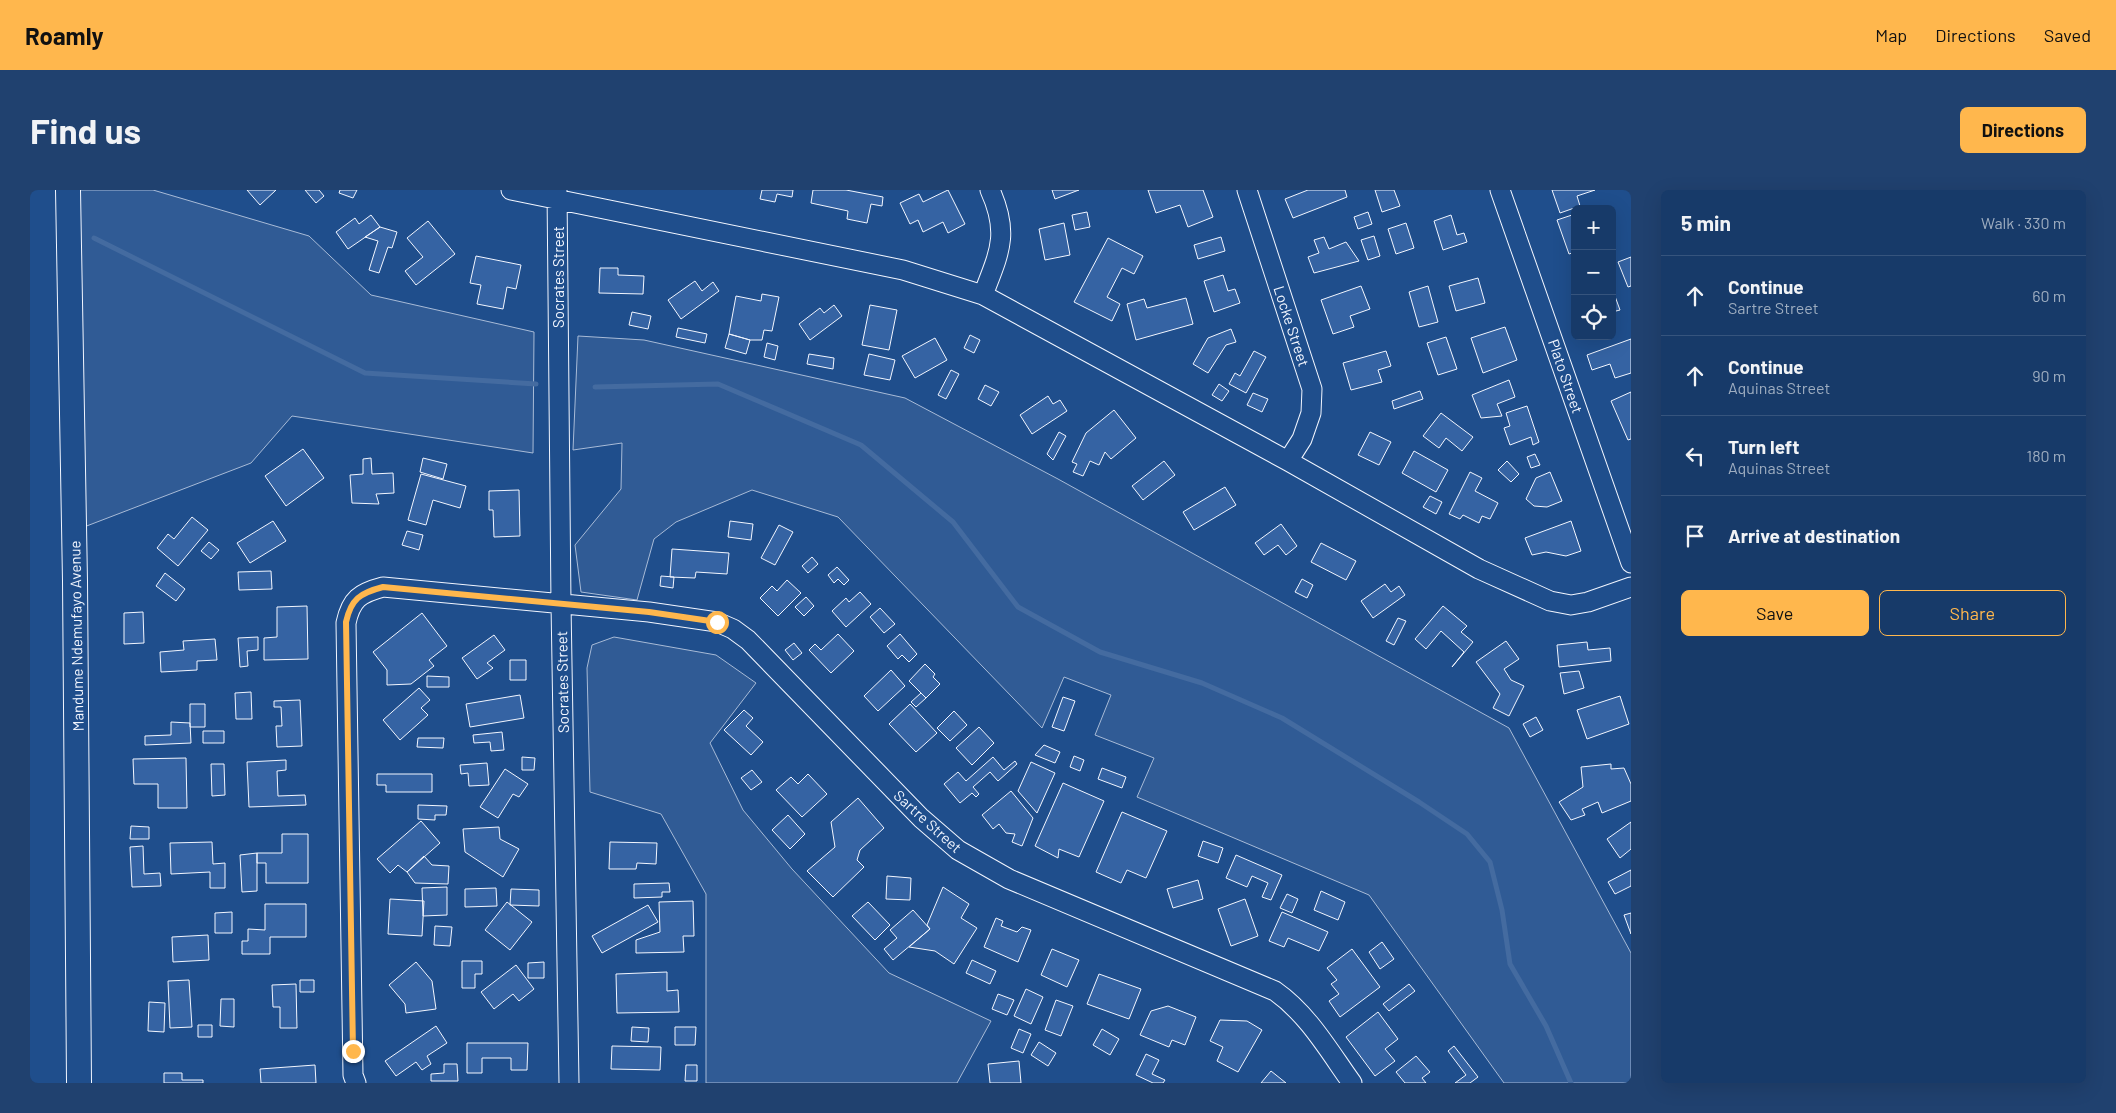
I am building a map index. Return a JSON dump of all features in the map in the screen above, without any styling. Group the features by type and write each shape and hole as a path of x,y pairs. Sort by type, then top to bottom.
{"main road":[{"name":"Mandume Ndemufayo Avenue","path":"68,190 76,581 79,1083"}],"street":[{"path":"511,190 557,194 903,270 983,295 1288,461 1479,570 1550,601 1571,605 1588,602 1631,587"},
{"path":"983,295 1000,252 1002,231 995,201 990,190"},
{"name":"Locke Street","path":"1246,190 1312,389 1312,413 1302,439 1288,461"},
{"name":"Plato Street","path":"1500,190 1631,563"},
{"name":"Socrates Street","path":"557,194 560,604 569,1083"},
{"name":"Sartre Street","path":"356,1083 353,1075 346,622 349,607 359,596 383,587 659,613 717,622 733,629 748,640 921,818 958,850 1009,879 1276,991 1289,1000 1300,1012 1352,1083"}],"shaded area":[{"path":"79,190 153,190 309,236 371,295 534,332 533,453 292,416 251,463 84,527"},
{"path":"578,336 644,340 905,398 1058,479 1509,728 1631,953 1631,1083 1504,1083 1369,895 1137,797 1154,758 1095,735 1111,695 1064,677 1042,728 838,517 752,490 676,522 654,539 637,600 581,592 575,545 621,489 622,443 573,450"},
{"path":"614,637 716,655 756,683 710,743 743,810 792,869 889,973 991,1021 957,1083 706,1083 706,894 661,814 590,792 587,668 592,645"}],"building":[{"path":"247,190 276,190 260,205"},
{"path":"305,190 319,190 324,196 316,203"},
{"path":"340,190 357,190 353,198 339,193"},
{"path":"762,190 793,190 792,197 777,194 775,202 760,199"},
{"path":"813,190 846,190 883,197 882,206 871,204 867,223 847,219 848,211 811,203"},
{"path":"948,190 965,224 948,233 943,222 923,232 918,220 910,224 900,203 919,194 923,202"},
{"path":"1052,190 1079,190 1055,199"},
{"path":"1148,190 1203,190 1213,217 1188,227 1180,205 1156,213"},
{"path":"1308,190 1345,190 1347,197 1293,218 1285,199"},
{"path":"1375,190 1394,190 1400,206 1382,212"},
{"path":"1552,190 1595,190 1577,196 1580,205 1571,205 1571,209 1560,213"},
{"path":"1087,212 1090,227 1075,230 1072,215"},
{"path":"1368,212 1372,224 1358,229 1354,217"},
{"path":"371,215 380,227 348,249 336,232 355,218 359,224"},
{"path":"1451,215 1457,235 1464,233 1467,242 1443,250 1434,221"},
{"path":"1571,215 1571,253 1569,254 1557,220"},
{"path":"428,221 455,254 416,285 405,271 423,257 407,238"},
{"path":"1064,223 1070,255 1045,260 1039,229"},
{"path":"1406,223 1414,248 1396,254 1388,229"},
{"path":"380,227 397,232 392,248 388,247 379,273 369,270 378,241 365,237"},
{"path":"1374,236 1380,256 1368,260 1361,240"},
{"path":"1221,237 1225,251 1198,259 1194,245"},
{"path":"1324,237 1329,249 1346,242 1359,261 1314,273 1308,257 1319,253 1314,240"},
{"path":"1108,238 1143,256 1134,274 1122,268 1107,297 1120,304 1112,321 1074,302"},
{"path":"476,256 521,265 516,289 507,287 503,309 477,304 481,285 470,283"},
{"path":"1631,257 1631,286 1628,287 1618,262"},
{"path":"600,268 618,268 618,275 644,276 643,294 599,293"},
{"path":"1223,275 1228,291 1235,289 1240,303 1214,312 1204,281"},
{"path":"1478,278 1485,303 1456,311 1449,286"},
{"path":"695,281 702,291 713,282 719,291 681,319 668,300"},
{"path":"1361,286 1370,309 1350,316 1354,327 1333,334 1321,300"},
{"path":"1428,286 1438,322 1419,327 1409,292"},
{"path":"762,294 779,297 772,331 764,330 762,340 750,340 729,334 736,296 761,301"},
{"path":"1186,298 1193,324 1136,340 1127,304 1144,299 1147,308"},
{"path":"1616,299 1620,310 1616,311"},
{"path":"834,305 842,316 810,340 799,324 820,308 824,313"},
{"path":"870,305 897,310 889,350 862,345"},
{"path":"632,312 651,316 648,329 629,325"},
{"path":"1505,327 1517,360 1483,373 1471,338"},
{"path":"678,328 707,334 705,343 676,337"},
{"path":"1231,329 1236,342 1226,345 1208,373 1193,364 1208,338"},
{"path":"729,334 750,340 746,354 725,348"},
{"path":"970,335 980,340 974,353 964,348"},
{"path":"1446,337 1457,369 1438,375 1427,343"},
{"path":"935,338 947,360 915,378 902,356"},
{"path":"1631,339 1631,373 1615,378 1610,364 1592,370 1587,355"},
{"path":"767,343 778,346 775,360 764,357"},
{"path":"1254,351 1266,357 1246,393 1229,384 1235,373 1240,376"},
{"path":"1386,351 1391,366 1378,370 1382,382 1351,390 1343,363"},
{"path":"809,354 834,358 833,369 807,364"},
{"path":"869,354 895,360 890,380 864,375"},
{"path":"951,370 959,374 946,399 938,395"},
{"path":"1509,380 1515,397 1497,404 1502,416 1481,418 1472,395"},
{"path":"1219,384 1229,391 1222,401 1212,395"},
{"path":"985,385 999,392 991,406 978,399"},
{"path":"1420,391 1423,399 1394,409 1392,401"},
{"path":"1631,392 1631,439 1628,440 1611,401"},
{"path":"1253,393 1268,399 1262,412 1247,405"},
{"path":"1048,396 1053,404 1060,400 1067,411 1032,434 1020,415"},
{"path":"1527,406 1539,442 1533,445 1531,437 1510,445 1504,428 1510,426 1506,413"},
{"path":"1114,410 1136,438 1111,459 1105,452 1099,465 1090,461 1083,476 1073,472 1077,464 1072,462 1086,433"},
{"path":"1441,413 1473,437 1462,451 1446,438 1439,448 1423,436"},
{"path":"1059,432 1066,436 1053,460 1047,454"},
{"path":"1370,432 1391,442 1379,465 1358,455"},
{"path":"303,449 324,478 286,506 265,476"},
{"path":"1414,451 1448,470 1436,492 1402,473"},
{"path":"1535,454 1540,465 1531,468 1527,457"},
{"path":"371,458 372,474 393,473 394,493 376,494 379,504 352,503 350,475 363,474 363,459"},
{"path":"423,458 447,464 443,479 420,472"},
{"path":"1164,461 1175,475 1143,500 1132,486"},
{"path":"1507,461 1519,474 1511,482 1498,470"},
{"path":"1470,472 1482,478 1475,491 1498,503 1490,519 1482,516 1479,523 1463,515 1460,519 1449,514"},
{"path":"1550,472 1562,501 1547,507 1534,506 1526,499 1536,478"},
{"path":"421,474 466,486 460,508 433,500 426,525 408,520"},
{"path":"1225,487 1236,505 1194,530 1183,512"},
{"path":"519,490 520,536 494,537 493,510 489,510 489,491"},
{"path":"1430,496 1442,502 1436,514 1423,507"},
{"path":"192,517 208,530 178,566 157,548 168,534 174,539"},
{"path":"273,521 286,541 250,563 237,543"},
{"path":"730,521 753,524 751,540 728,537"},
{"path":"1571,521 1581,551 1566,556 1546,552 1532,555 1525,538"},
{"path":"1281,524 1297,546 1286,555 1278,545 1264,555 1255,543"},
{"path":"779,525 793,532 775,565 761,558"},
{"path":"407,531 423,535 419,550 402,545"},
{"path":"209,542 219,550 211,559 201,551"},
{"path":"1321,543 1356,561 1346,580 1311,562"},
{"path":"672,549 729,553 727,574 696,572 695,578 670,577"},
{"path":"812,557 818,564 808,573 802,566"},
{"path":"837,567 849,580 844,585 838,579 834,583 828,575"},
{"path":"271,571 272,589 239,590 238,572"},
{"path":"165,573 185,589 176,601 156,586"},
{"path":"661,576 674,577 673,588 660,586"},
{"path":"1302,579 1313,585 1307,598 1295,592"},
{"path":"787,580 801,593 778,616 760,598 772,586 777,591"},
{"path":"1385,584 1391,592 1399,586 1405,595 1373,618 1361,601"},
{"path":"860,592 871,604 846,627 832,611 846,598 849,602"},
{"path":"806,597 814,606 804,616 795,607"},
{"path":"307,606 308,659 264,660 264,638 277,637 277,607"},
{"path":"1443,606 1467,626 1461,632 1473,642 1452,667 1464,652 1441,631 1426,649 1415,639"},
{"path":"880,608 895,624 884,633 870,617"},
{"path":"143,612 144,643 124,644 124,613"},
{"path":"422,613 447,646 429,660 434,666 411,684 387,685 387,670 373,652"},
{"path":"1398,618 1406,621 1394,645 1386,641"},
{"path":"838,634 854,651 831,673 809,650 815,644 821,650"},
{"path":"900,634 917,654 909,662 902,655 898,659 887,646"},
{"path":"494,635 505,650 487,663 493,668 477,679 462,658"},
{"path":"258,637 258,650 247,651 248,666 240,667 238,638"},
{"path":"215,639 217,660 197,661 197,670 161,672 160,652 184,650 183,641"},
{"path":"1506,641 1519,659 1504,669 1511,680 1524,686 1509,716 1493,708 1500,694 1476,662"},
{"path":"1587,642 1588,650 1610,648 1611,661 1559,667 1557,645"},
{"path":"794,643 802,653 793,660 785,650"},
{"path":"510,660 526,660 526,680 510,680"},
{"path":"925,664 935,674 933,677 940,684 926,698 909,681"},
{"path":"891,670 905,686 878,711 864,696"},
{"path":"1579,671 1584,688 1564,694 1560,673"},
{"path":"427,676 449,677 449,687 427,687"},
{"path":"419,688 430,700 421,708 428,715 400,740 383,720"},
{"path":"251,692 252,719 236,719 235,693"},
{"path":"921,693 926,698 916,707 911,702"},
{"path":"520,695 524,718 470,727 466,704"},
{"path":"1620,696 1629,724 1587,739 1577,710"},
{"path":"1063,697 1075,701 1064,731 1052,727"},
{"path":"300,700 302,746 277,747 276,726 282,726 281,707 274,707 274,701"},
{"path":"190,704 205,704 205,727 190,727"},
{"path":"910,704 937,733 916,752 889,724"},
{"path":"744,710 753,718 746,726 763,742 751,755 724,730"},
{"path":"954,711 967,725 950,741 937,728"},
{"path":"1536,717 1543,730 1530,737 1523,724"},
{"path":"171,722 190,723 191,743 145,745 145,736 171,735"},
{"path":"979,727 994,743 972,765 956,748"},
{"path":"203,731 224,731 224,743 203,743"},
{"path":"502,732 504,750 491,751 490,742 474,743 473,735"},
{"path":"418,738 444,738 443,748 417,747"},
{"path":"1044,745 1060,752 1055,763 1035,755"},
{"path":"1074,756 1084,760 1080,771 1070,767"},
{"path":"522,757 535,758 534,770 522,770"},
{"path":"993,757 1004,770 1015,761 1017,764 998,781 990,772 973,787 979,794 976,797 972,793 960,803 944,784 958,772 966,781"},
{"path":"186,758 187,808 158,808 158,784 134,784 133,759"},
{"path":"286,760 286,770 277,771 278,796 305,795 306,805 249,807 247,762"},
{"path":"1031,762 1055,773 1037,813 1018,791"},
{"path":"487,763 489,785 469,786 468,773 461,774 460,765"},
{"path":"211,764 224,764 225,795 212,796"},
{"path":"1611,764 1611,769 1624,768 1631,784 1631,801 1602,813 1598,802 1582,809 1585,815 1571,820 1559,802 1583,787 1581,767"},
{"path":"1102,768 1126,777 1122,788 1098,779"},
{"path":"505,769 528,784 519,797 513,794 498,818 480,807"},
{"path":"752,770 762,782 751,790 741,778"},
{"path":"377,774 432,774 432,792 386,792 386,785 377,785"},
{"path":"808,774 827,794 802,817 776,790 791,777 798,784"},
{"path":"1063,783 1104,801 1079,857 1059,849 1058,858 1035,846"},
{"path":"1011,791 1033,818 1022,846 1012,842 1015,834 1006,833 999,824 993,829 982,815"},
{"path":"858,798 884,828 860,850 857,860 864,867 833,897 807,871 835,847 831,822"},
{"path":"418,805 447,806 446,815 435,815 435,820 418,819"},
{"path":"1122,812 1167,831 1146,878 1127,870 1121,883 1096,872"},
{"path":"788,815 805,834 790,849 772,830"},
{"path":"421,821 440,843 407,872 398,865 390,873 377,859"},
{"path":"1631,822 1631,849 1620,858 1607,839"},
{"path":"131,826 149,827 149,839 130,839"},
{"path":"499,827 500,839 519,849 503,877 465,852 463,829"},
{"path":"282,834 308,834 308,883 266,883 266,863 257,863 257,853 282,853"},
{"path":"1203,841 1223,848 1218,863 1198,856"},
{"path":"212,842 213,864 225,863 225,888 210,888 210,872 171,874 170,843"},
{"path":"610,842 657,843 656,864 637,863 636,869 609,869"},
{"path":"143,846 144,874 160,873 161,886 132,887 130,847"},
{"path":"257,853 257,891 242,892 240,855"},
{"path":"1236,855 1282,875 1271,900 1262,897 1268,883 1252,876 1247,887 1226,878"},
{"path":"424,856 432,865 449,866 448,884 415,883 407,872"},
{"path":"1631,870 1631,886 1615,894 1608,882"},
{"path":"887,876 911,878 910,900 886,899"},
{"path":"1198,880 1203,899 1173,908 1167,889"},
{"path":"669,883 670,892 662,892 662,897 634,898 634,884"},
{"path":"447,887 447,915 423,916 422,888"},
{"path":"943,887 969,904 961,918 977,928 954,964 935,951 909,947 930,929 927,925"},
{"path":"496,888 497,906 465,907 465,889"},
{"path":"511,889 539,890 539,906 510,905"},
{"path":"1321,891 1345,902 1338,920 1314,910"},
{"path":"1287,894 1298,899 1292,913 1280,908"},
{"path":"390,899 424,901 422,936 388,934"},
{"path":"1245,899 1258,936 1231,946 1218,909"},
{"path":"693,901 694,936 683,936 684,952 636,953 636,940 660,932 659,902"},
{"path":"507,902 532,922 510,950 485,930"},
{"path":"868,902 890,925 875,940 852,916"},
{"path":"265,904 306,904 306,937 270,937 270,954 242,954 242,941 248,941 248,929 265,930"},
{"path":"648,905 658,922 602,953 592,936"},
{"path":"913,910 930,929 893,960 884,949 897,938 890,930"},
{"path":"232,912 232,933 215,933 215,913"},
{"path":"1282,912 1328,932 1319,951 1288,938 1284,947 1269,941"},
{"path":"1631,913 1631,934 1624,915"},
{"path":"996,918 1003,921 1001,926 1017,932 1022,927 1031,930 1018,962 984,947"},
{"path":"435,926 452,927 450,946 434,945"},
{"path":"208,935 209,960 173,962 172,937"},
{"path":"1382,942 1394,959 1380,969 1369,952"},
{"path":"1052,949 1079,960 1067,987 1041,975"},
{"path":"1352,949 1380,987 1340,1017 1329,1001 1339,994 1331,984 1337,980 1327,968"},
{"path":"972,960 996,971 990,984 966,973"},
{"path":"462,961 482,961 482,974 475,974 475,988 462,988"},
{"path":"416,962 432,981 436,1009 406,1013 405,1004 389,985"},
{"path":"544,962 544,978 528,978 528,963"},
{"path":"516,965 534,989 519,1001 513,994 494,1009 481,992"},
{"path":"667,972 667,991 678,990 679,1012 617,1013 616,974"},
{"path":"1099,974 1141,989 1129,1019 1087,1004"},
{"path":"189,980 192,1027 170,1028 168,981"},
{"path":"300,980 314,980 314,992 300,992"},
{"path":"296,984 297,1028 280,1028 280,1007 273,1007 272,985"},
{"path":"1409,984 1415,991 1389,1011 1383,1004"},
{"path":"1026,989 1043,997 1031,1024 1014,1016"},
{"path":"998,994 1014,1000 1007,1015 992,1009"},
{"path":"221,999 234,999 234,1027 220,1026"},
{"path":"1056,1000 1073,1006 1061,1036 1045,1030"},
{"path":"149,1002 165,1003 164,1032 148,1031"},
{"path":"1168,1006 1196,1017 1185,1045 1172,1040 1169,1047 1140,1035 1151,1011"},
{"path":"1378,1012 1398,1039 1385,1049 1395,1061 1375,1076 1346,1037"},
{"path":"1220,1020 1247,1021 1262,1030 1238,1072 1217,1061 1223,1047 1210,1041"},
{"path":"198,1025 212,1025 212,1037 198,1037"},
{"path":"436,1026 447,1043 427,1056 431,1064 422,1070 416,1062 396,1076 385,1061"},
{"path":"632,1027 649,1028 648,1042 631,1041"},
{"path":"675,1027 696,1027 695,1045 675,1045"},
{"path":"1019,1029 1031,1034 1023,1053 1011,1048"},
{"path":"1102,1029 1119,1039 1110,1055 1093,1045"},
{"path":"1039,1042 1056,1053 1048,1066 1031,1055"},
{"path":"467,1043 528,1043 527,1070 511,1070 511,1058 482,1058 482,1073 467,1073"},
{"path":"612,1046 661,1047 660,1070 611,1069"},
{"path":"1454,1046 1478,1077 1470,1083 1455,1083 1466,1075 1448,1051"},
{"path":"1146,1054 1159,1060 1152,1074 1165,1080 1163,1083 1153,1083 1136,1075"},
{"path":"1416,1056 1430,1072 1422,1078 1426,1083 1405,1083 1396,1072"},
{"path":"1019,1061 1021,1083 990,1083 988,1064"},
{"path":"444,1064 457,1064 458,1081 431,1081 431,1074 444,1073"},
{"path":"315,1065 316,1083 261,1083 260,1069"},
{"path":"686,1065 697,1065 697,1081 685,1081"},
{"path":"1271,1071 1286,1083 1261,1083"},
{"path":"164,1073 182,1073 182,1080 203,1080 203,1083 164,1083"}],"waterway":[{"path":"94,238 365,373 536,384"},
{"path":"595,387 718,384 861,445 953,522 1018,607 1100,652 1202,683 1282,718 1419,802 1467,834 1490,862 1502,910 1510,964 1546,1026 1571,1083"}],"route":[{"path":"353,1051 346,622 349,607 359,596 383,587 649,612 717,622"}]}
